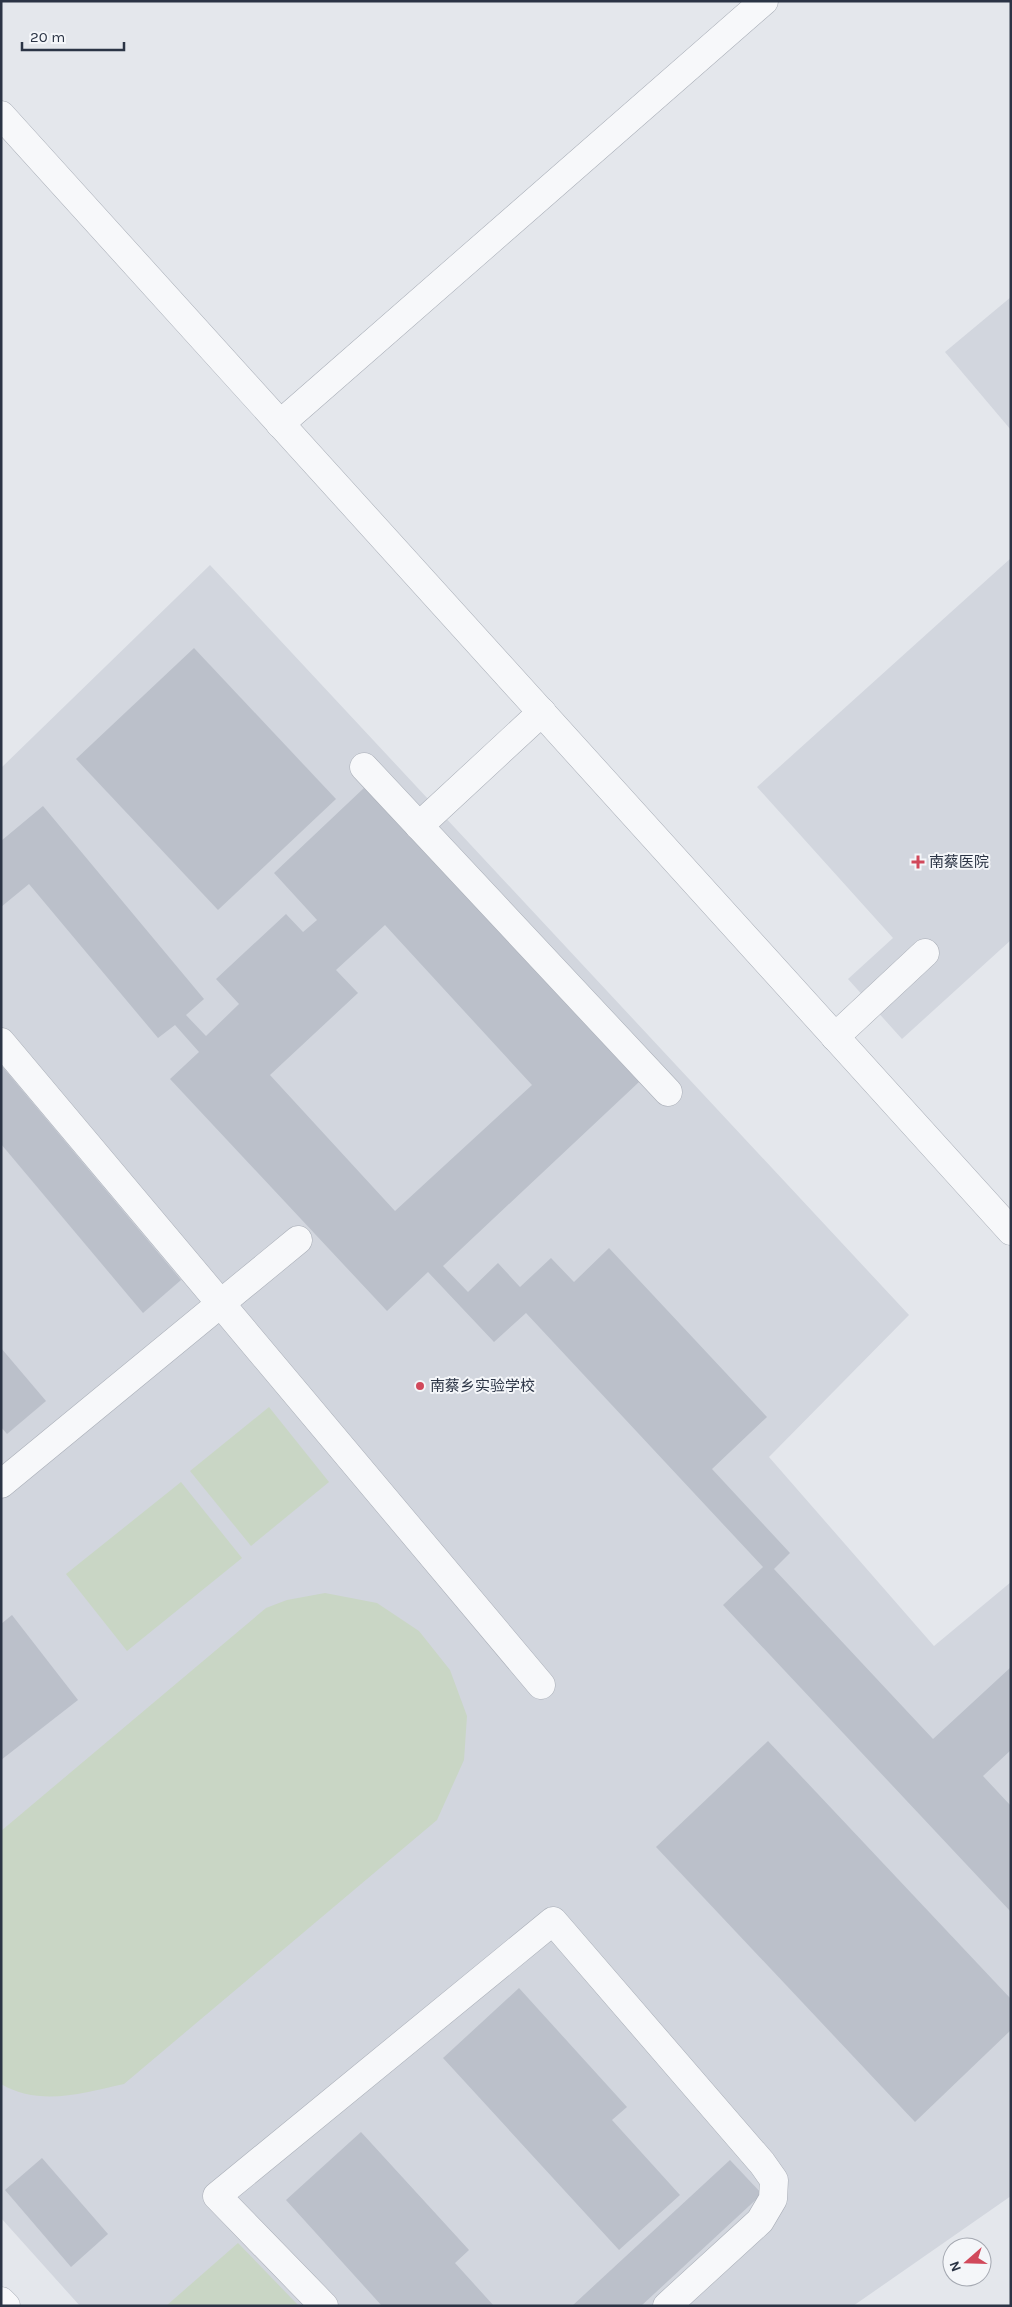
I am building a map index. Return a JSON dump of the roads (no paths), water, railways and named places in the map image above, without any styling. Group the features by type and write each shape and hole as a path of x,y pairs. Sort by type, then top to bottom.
{"street":[{"path":"280,424 764,1"},
{"path":"1,115 1011,1231"},
{"path":"420,826 542,712"},
{"path":"364,767 668,1092"},
{"path":"835,1037 925,954"},
{"path":"1,1042 541,1685"},
{"path":"1,1484 298,1240"},
{"path":"324,2306 217,2196 553,1921 762,2163 774,2180 773,2199 760,2221 667,2306"},
{"path":"1,2301 6,2306"}],"place":[{"name":"南蔡医院","path":"918,862"},
{"name":"南蔡乡实验学校","path":"420,1386"}]}
